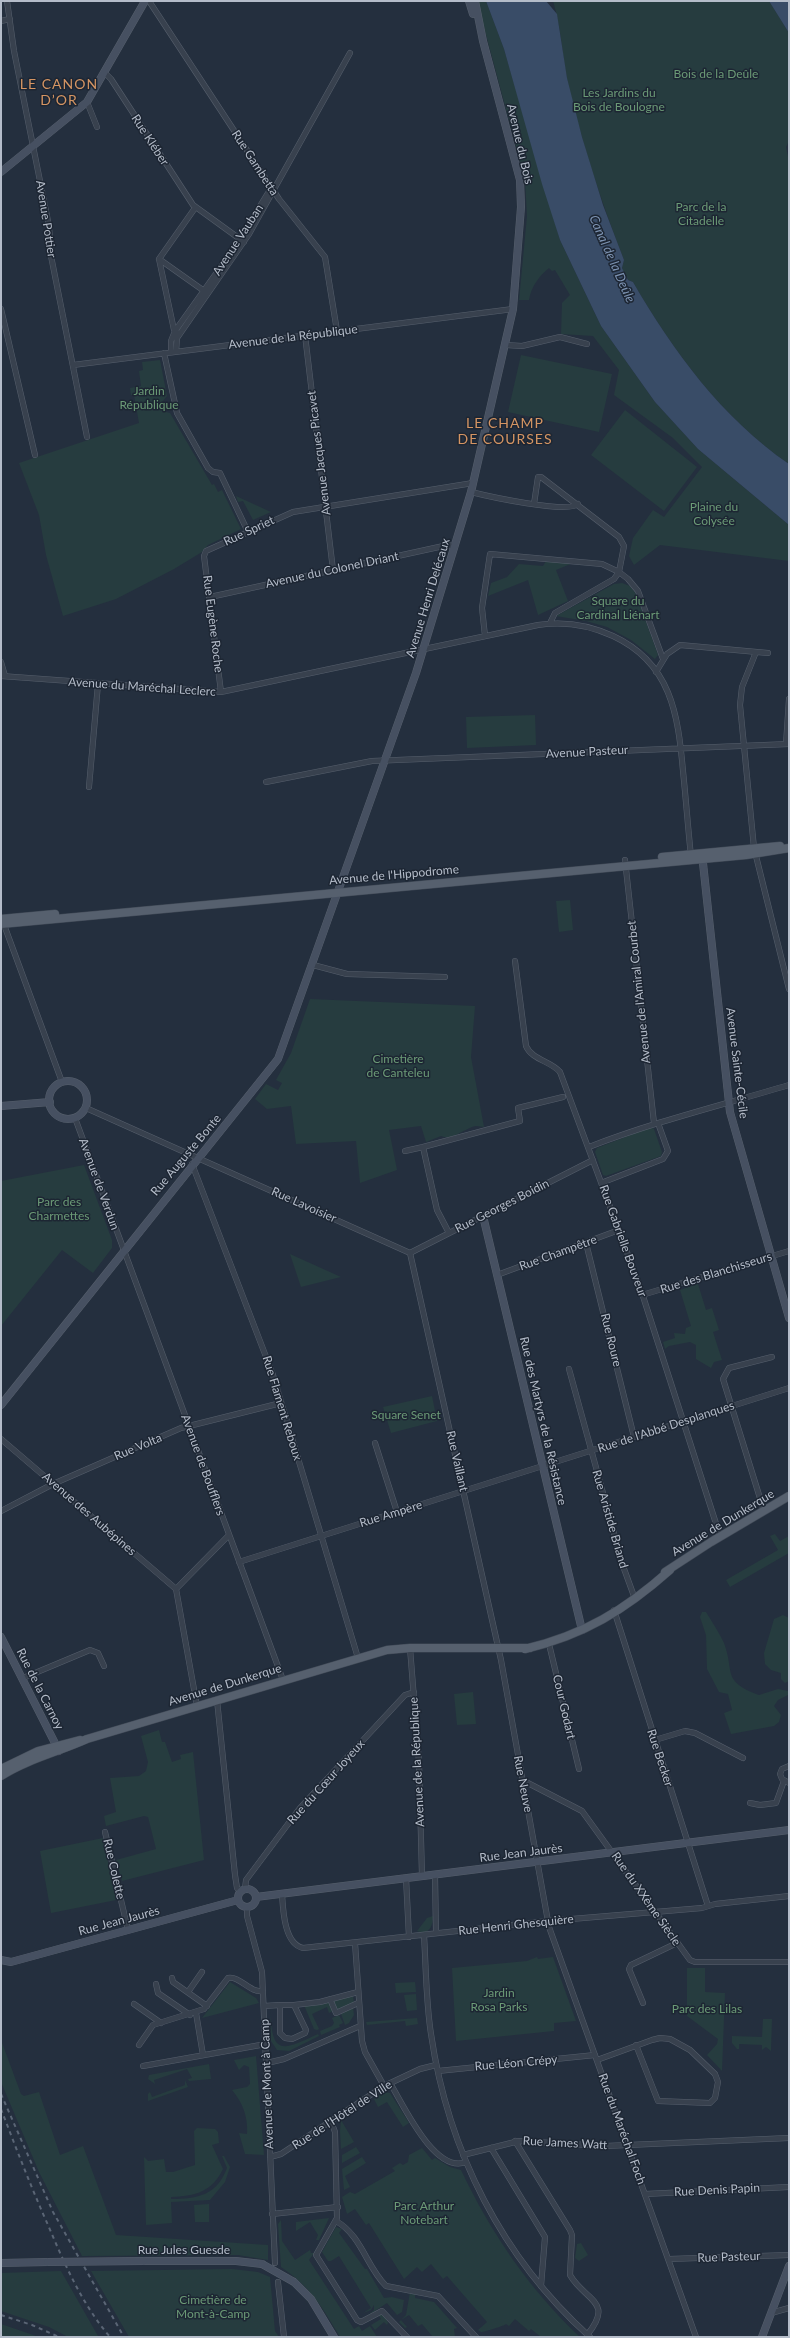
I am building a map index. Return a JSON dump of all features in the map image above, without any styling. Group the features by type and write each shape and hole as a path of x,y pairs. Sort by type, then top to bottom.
{"main road":[{"name":"Avenue de l'Hippodrome","path":"2,920 789,847"},
{"name":"Avenue de Dunkerque","path":"1,1769 27,1756 370,1655 410,1650 530,1648 549,1644 582,1630 614,1611 720,1536 789,1496"},
{"name":"Avenue de Dunkerque","path":"1,1776 22,1764 58,1748"}],"street":[{"name":"Avenue Pottier","path":"7,1 14,51 49,226 50,249 87,438"},
{"path":"1,172 87,102 145,1"},
{"name":"Rue Gambetta","path":"149,1 273,190 327,262 337,332"},
{"name":"Avenue du Bois","path":"469,1 487,56"},
{"name":"Avenue du Bois","path":"474,1 520,180 521,207 513,309"},
{"path":"1,21 10,19"},
{"name":"Avenue Vauban","path":"174,352 177,333 242,240 268,193 273,190 350,53"},
{"name":"Rue Kléber","path":"105,73 111,79 195,208"},
{"path":"87,102 97,127"},
{"path":"177,333 159,259 195,208 242,240"},
{"path":"159,259 206,292"},
{"path":"1,309 35,455"},
{"name":"Avenue de la République","path":"73,365 513,309"},
{"name":"Avenue Henri Delécaux","path":"339,889 423,649 455,547 471,492 506,345 513,309"},
{"name":"Avenue Jacques Picavet","path":"305,335 333,570"},
{"path":"506,345 519,347 560,337 587,344"},
{"path":"164,353 174,405 180,420 208,468 213,472 220,473 248,532"},
{"path":"534,504 538,476 540,476 578,504 624,542 619,572 611,582 555,612 550,623"},
{"name":"Rue Spriet","path":"204,556 207,550 286,514 326,506 473,483"},
{"path":"471,492 506,501 570,508 578,504"},
{"name":"Avenue du Colonel Driant","path":"210,597 448,545 455,547"},
{"path":"485,636 482,608 490,554 602,564 619,572 628,579 638,591 663,659"},
{"name":"Rue Eugène Roche","path":"204,556 221,692"},
{"name":"Avenue du Maréchal Leclerc","path":"3,676 221,692 550,623 585,626 616,637 640,654 656,672 664,684 674,707 681,747 691,857"},
{"path":"656,672 670,650 680,645 768,653"},
{"path":"756,652 740,696 744,744 755,851 789,989"},
{"path":"1,662 3,676"},
{"path":"89,787 98,684"},
{"path":"788,744 789,699"},
{"name":"Avenue Pasteur","path":"266,782 363,763 385,761 744,744 788,744"},
{"name":"Avenue Sainte-Cécile","path":"702,856 729,1104 789,1318"},
{"name":"Avenue de l'Amiral Courbet","path":"601,1183 663,1159 668,1151 656,1123 625,863"},
{"name":"Rue Auguste Bonte","path":"1,1405 192,1164 278,1059 339,889"},
{"path":"2,920 62,1082"},
{"name":"Rue Gabrielle Bouveur","path":"515,961 528,1050 531,1054 554,1066 560,1072 589,1147 642,1295 720,1536"},
{"path":"313,965 347,974 445,977"},
{"path":"72,1081 82,1087 87,1096 86,1108 75,1118 67,1119 57,1115 52,1109 50,1102 53,1089 62,1082 72,1081"},
{"path":"589,1147 656,1123 729,1104 789,1085"},
{"path":"405,1151 520,1121 518,1108 563,1097"},
{"path":"1,1106 50,1102"},
{"name":"Rue Lavoisier","path":"86,1108 410,1253"},
{"name":"Avenue de Verdun","path":"75,1118 124,1250"},
{"path":"423,1147 437,1210 449,1233"},
{"name":"Rue Georges Boidin","path":"410,1253 593,1160"},
{"name":"Rue Flament Reboux","path":"192,1164 265,1353 358,1658"},
{"name":"Rue des Martyrs de la Résistance","path":"483,1216 582,1630"},
{"name":"Rue Champêtre","path":"497,1275 619,1230"},
{"name":"Rue Roure","path":"586,1243 634,1437"},
{"name":"Avenue de Boufflers","path":"124,1250 283,1680"},
{"name":"Rue des Blanchisseurs","path":"642,1295 789,1251"},
{"name":"Rue Vaillant","path":"410,1253 498,1649"},
{"path":"764,1511 723,1379 729,1368 772,1357"},
{"name":"Rue Aristide Briand","path":"568,1369 634,1597"},
{"name":"Rue de l'Abbé Desplanques","path":"543,1467 789,1388"},
{"name":"Rue Volta","path":"1,1511 53,1484 189,1426 281,1403"},
{"name":"Avenue des Aubépines","path":"1,1439 176,1590"},
{"path":"375,1443 397,1512"},
{"name":"Rue Ampère","path":"239,1562 321,1535 543,1467"},
{"path":"197,1706 176,1590 229,1535"},
{"name":"Rue Becker","path":"614,1611 708,1906"},
{"name":"Rue de la Carnoy","path":"1,1637 58,1748"},
{"name":"Cour Godart","path":"549,1644 579,1769"},
{"name":"Rue Neuve","path":"498,1649 519,1766 524,1781 548,1921"},
{"path":"23,1678 90,1650 98,1653 104,1666"},
{"name":"Avenue de la République","path":"410,1650 420,1786 422,1876"},
{"name":"Rue du Cœur Joyeux","path":"243,1890 246,1880 300,1808 405,1695 414,1692"},
{"path":"217,1700 237,1888 252,1891 256,1897 254,1904 247,1907 241,1905 238,1900 243,1890"},
{"path":"655,1740 685,1731 695,1733 743,1758"},
{"path":"750,1803 760,1805 776,1803 786,1782 780,1777 781,1771 789,1766"},
{"name":"Rue du XXème Siècle","path":"524,1781 582,1811 690,1960 695,1962 789,1962"},
{"name":"Rue Jean Jaurès","path":"256,1897 789,1830"},
{"name":"Rue Colette","path":"105,1832 128,1930"},
{"path":"235,1875 240,1880 246,1880"},
{"path":"434,1875 436,1933"},
{"path":"406,1878 409,1937"},
{"name":"Rue Henri Ghesquière","path":"282,1894 290,1937 296,1945 303,1948 548,1921 708,1906 789,1896"},
{"name":"Rue Jean Jaurès","path":"3,1961 128,1930 238,1900"},
{"name":"Avenue de Mont à Camp","path":"247,1907 246,1916 262,1972 275,2263"},
{"name":"Rue du Maréchal Foch","path":"548,1921 696,2337"},
{"path":"424,1935 428,2005 437,2068 448,2111 463,2155 478,2191 512,2248 541,2286 589,2336 597,2322 599,2311 595,2301 570,2275 572,2235 516,2142"},
{"path":"354,1943 360,2026 365,2052 384,2086"},
{"path":"643,2003 629,1969 631,1965 677,1943"},
{"path":"188,1992 202,1972"},
{"path":"172,1978 172,1982 207,2006"},
{"path":"139,2045 151,2027 196,2013 207,2006 224,1981 229,1978 235,1978 254,1991 263,1991"},
{"path":"156,1984 158,1993 190,2015"},
{"path":"264,2006 294,2005 330,1999 358,1992"},
{"path":"330,1999 336,2013 358,2003"},
{"path":"134,2004 161,2023"},
{"path":"280,2005 280,2033 285,2038 292,2039 305,2033 306,2030 294,2005"},
{"path":"196,2013 203,2055"},
{"path":"267,2063 284,2059 360,2026"},
{"name":"Rue Léon Crépy","path":"437,2068 596,2057 636,2045 660,2038 670,2039 690,2050 715,2074 718,2082 715,2098 710,2103 702,2104 658,2101 636,2045"},
{"path":"143,2066 266,2044"},
{"name":"Rue de l'Hôtel de Ville","path":"270,2157 279,2156 384,2086 420,2069 437,2068"},
{"path":"390,2083 430,2147 448,2162 457,2164 466,2162"},
{"path":"331,2121 334,2132 338,2207 336,2221 331,2226 316,2255 357,2320 361,2322 382,2311 407,2337"},
{"name":"Rue James Watt","path":"463,2155 516,2142 604,2146 789,2138"},
{"path":"491,2148 545,2237 541,2286"},
{"name":"Rue Denis Papin","path":"645,2194 789,2187"},
{"path":"272,2214 338,2207"},
{"path":"336,2221 343,2225 358,2242 386,2286 438,2296 476,2337"},
{"name":"Rue Pasteur","path":"669,2259 789,2255"},
{"name":"Rue Jules Guesde","path":"5,2263 236,2261 262,2264 294,2282 311,2299 334,2337"},
{"path":"762,2337 789,2266"},
{"path":"278,2282 284,2337"},
{"path":"771,2314 789,2308"}],"green space":[{"name":"Plaine du Colysée","path":"477,1 486,1 504,49 560,240 601,326 655,402 698,449 789,525 789,561 660,545 634,565 629,556 633,538 653,510 664,517 702,467 673,438 614,395 619,370 593,336 561,334 562,303 570,295 555,270 552,271 549,268 542,275 536,282 529,300 519,300 527,216 525,180"},
{"name":"Parc de la Citadelle","path":"553,1 769,1 789,33 789,141 786,147 789,161 789,464 742,426 701,382 682,358 648,308 633,282 628,280 622,268 624,260 607,216 585,148 567,79 560,30"},
{"path":"521,355 612,374 599,432 508,412"},
{"name":"Jardin République","path":"160,360 167,396 162,402 163,411 170,413 212,485 214,484 218,492 222,490 241,529 208,545 202,552 174,569 116,599 63,616 46,555 39,515 19,463 139,423 134,395 131,395 130,388 141,386 139,371 143,370 142,362"},
{"path":"625,410 697,467 664,511 591,455"},
{"path":"236,496 271,512 253,520 243,501 238,502"},
{"path":"546,561 573,563 556,570 568,601 538,615 528,580 488,596 491,583 507,577 519,564 543,566"},
{"name":"Square du Cardinal Liénart","path":"622,583 630,586 636,594 658,655 655,659 631,640 607,627 586,621 556,616 614,584"},
{"path":"535,715 536,745 467,748 466,717"},
{"path":"570,900 573,930 559,932 556,901"},
{"name":"Cimetière de Canteleu","path":"310,999 475,1006 471,1057 484,1127 474,1126 453,1136 441,1136 426,1142 421,1126 389,1130 397,1170 360,1183 356,1141 296,1144 291,1106 267,1109 255,1099 266,1084 278,1090 282,1083 276,1080 291,1053"},
{"path":"651,1127 654,1129 662,1152 661,1156 606,1176 603,1175 595,1152 597,1148"},
{"name":"Parc des Charmettes","path":"84,1165 112,1240 112,1248 93,1273 62,1250 1,1326 1,1181"},
{"path":"290,1254 341,1277 301,1287"},
{"path":"698,1284 706,1310 712,1308 719,1330 713,1332 722,1360 714,1362 711,1368 696,1359 696,1345 690,1342 669,1346 665,1349 663,1342 675,1338 674,1333 685,1334 686,1328 691,1326 680,1290"},
{"name":"Square Senet","path":"432,1396 437,1421 391,1433 383,1407"},
{"path":"775,1534 780,1541 789,1536 789,1553 730,1587 726,1580 778,1550 770,1536"},
{"path":"702,1612 706,1612 718,1631 727,1653 731,1675 739,1685 759,1695 778,1689 788,1691 788,1695 778,1700 774,1706 781,1715 779,1722 774,1726 731,1734 724,1713 732,1710 728,1694 719,1692 707,1669 706,1635 700,1617"},
{"path":"783,1615 789,1618 789,1681 785,1683 781,1679 781,1673 771,1670 765,1664 764,1653 774,1619"},
{"path":"473,1692 476,1724 457,1725 454,1694"},
{"path":"159,1730 162,1742 165,1742 172,1762 181,1759 180,1755 193,1752 204,1860 122,1881 116,1860 156,1849 148,1817 144,1816 106,1826 104,1816 116,1812 110,1778 139,1776 146,1771 148,1762 141,1736"},
{"path":"103,1838 116,1900 51,1913 40,1851"},
{"path":"433,1916 430,1929 425,1932 417,1931 427,1918"},
{"name":"Jardin Rosa Parks","path":"537,1957 538,1959 553,1957 576,2021 554,2023 554,2031 456,2041 452,1968 527,1961"},
{"name":"Parc des Lilas","path":"687,1968 705,1968 705,1992 725,1993 722,2071 707,2055 717,2044 718,2039 687,2016"},
{"path":"230,1982 256,1998 259,2003 202,2018"},
{"path":"415,1982 416,1992 396,1993 395,1983"},
{"path":"416,1994 417,2010 407,2011 404,1995"},
{"path":"353,1996 354,2003 337,2010 334,2001"},
{"path":"328,2002 333,2011 329,2013 327,2007 312,2014 319,2029 314,2029 304,2005"},
{"path":"270,2008 273,2034 276,2042 280,2045 287,2046 318,2034 319,2036 289,2051 277,2050 271,2041"},
{"path":"353,2008 354,2015 349,2023 345,2025 341,2014"},
{"path":"339,2015 343,2023 339,2025 340,2027 321,2035 320,2031 332,2026 334,2023 332,2018"},
{"path":"417,2018 418,2024 406,2026 405,2021 367,2025 366,2022"},
{"path":"763,2019 772,2019 771,2051 766,2047 762,2050 762,2045 739,2044 739,2049 737,2049 732,2043 732,2036 762,2037"},
{"path":"1,2040 21,2094 24,2096 39,2092 60,2155 83,2146 116,2235 268,2245 268,2260 238,2255 82,2256 39,2172 1,2082"},
{"path":"256,2056 264,2155 245,2154 239,2133 247,2134 246,2116 242,2105 232,2090 247,2087 250,2084 249,2067 244,2065 239,2070 234,2060"},
{"path":"209,2064 211,2079 189,2081 188,2079 192,2078 187,2069 154,2080 155,2084 148,2079 149,2075"},
{"path":"185,2080 188,2087 148,2101 148,2094 150,2092 152,2097 185,2085"},
{"path":"384,2092 390,2093 409,2123 403,2127 387,2102 378,2107 374,2099"},
{"path":"341,2120 354,2142 341,2149 340,2131"},
{"path":"197,2128 215,2129 218,2132 219,2143 212,2145 223,2169 219,2177 208,2188 195,2194 171,2197 171,2199 190,2198 205,2194 212,2190 223,2177 227,2168 222,2156 224,2156 230,2167 225,2182 210,2200 171,2202 172,2223 146,2225 144,2157 148,2161 164,2159 166,2172 173,2172 195,2165 194,2131"},
{"path":"356,2147 360,2153 342,2163 342,2155"},
{"name":"Parc Arthur Notebart","path":"422,2148 432,2160 435,2158 450,2167 461,2170 498,2238 544,2300 580,2337 541,2337 531,2329 529,2331 515,2319 509,2326 506,2324 481,2332 478,2330 487,2322 447,2276 443,2279 431,2264 422,2272 417,2267 404,2279 369,2223 366,2225 355,2209 347,2214 342,2197 350,2192 355,2194 395,2171 392,2168 400,2163 403,2165 408,2162 409,2155"},
{"path":"362,2157 366,2163 345,2176 350,2187 344,2190 342,2169"},
{"path":"209,2204 209,2222 195,2222 194,2205"},
{"path":"329,2218 319,2240 316,2240 318,2235 310,2222 296,2231 296,2222"},
{"path":"281,2220 282,2241 295,2260 310,2250 311,2253 314,2253 309,2260 354,2329 359,2326 362,2331 370,2326 377,2337 340,2337 315,2298 301,2282 281,2267 278,2224"},
{"path":"336,2227 342,2229 339,2233 365,2269 367,2269 384,2298 392,2297 404,2300 402,2312 397,2315 387,2303 367,2316 374,2310 374,2305 371,2310 363,2313 371,2308 339,2256 331,2261 328,2261 322,2252"},
{"path":"581,2243 588,2255 579,2261 575,2258 577,2244"},
{"name":"Cimetière de Mont-à-Camp","path":"232,2269 258,2272 270,2277 275,2331 279,2337 129,2337 91,2271"},
{"path":"61,2271 99,2337 68,2337 49,2327 1,2311 1,2273"},
{"path":"410,2292 415,2293 415,2298 434,2302 457,2328 454,2329 455,2337 433,2337 422,2324 418,2326 409,2315 401,2320 406,2315"},
{"path":"378,2314 384,2315 388,2323 387,2325 384,2322 375,2330 371,2325 381,2319"},
{"path":"401,2320 407,2327 405,2328 399,2322"},
{"path":"1,2324 39,2337 1,2337"}],"water":[{"name":"Canal de la Deûle","path":"486,1 546,1 557,14 567,78 582,137 603,205 624,260 622,268 628,280 633,282 648,308 682,358 701,382 742,426 789,464 789,525 698,449 655,402 601,326 560,240 542,184 504,49"},
{"path":"769,1 789,1 789,33"}],"railway":[{"path":"1,2094 53,2212 124,2337"},
{"path":"1,2109 54,2240 75,2284 91,2311 110,2337"},
{"path":"1,2315 32,2325 59,2337"}],"district":[{"name":"LE CANON D’OR","path":"59,92"},
{"name":"LE CHAMP DE COURSES","path":"505,432"}],"park label":[{"name":"Bois de la Deûle","path":"716,74"},
{"name":"Les Jardins du Bois de Boulogne","path":"619,100"}]}
